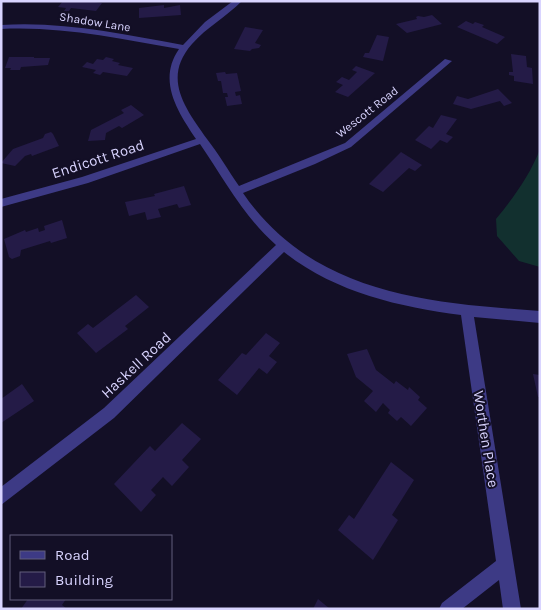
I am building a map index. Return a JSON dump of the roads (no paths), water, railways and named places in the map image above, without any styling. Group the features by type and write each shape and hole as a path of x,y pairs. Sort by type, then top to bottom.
{"street":[{"path":"238,1 185,48 175,67 174,85 179,102 203,140 264,227 284,245 319,270 363,290 402,301 467,312 540,318"},
{"name":"Shadow Lane","path":"1,27 36,25 69,28 185,48"},
{"name":"Wescott Road","path":"238,192 348,145 448,61"},
{"name":"Endicott Road","path":"1,203 84,180 203,140"},
{"name":"Haskell Road","path":"1,497 116,407 284,245"},
{"name":"Worthen Place","path":"467,312 512,609"},
{"path":"448,609 505,566"}]}
